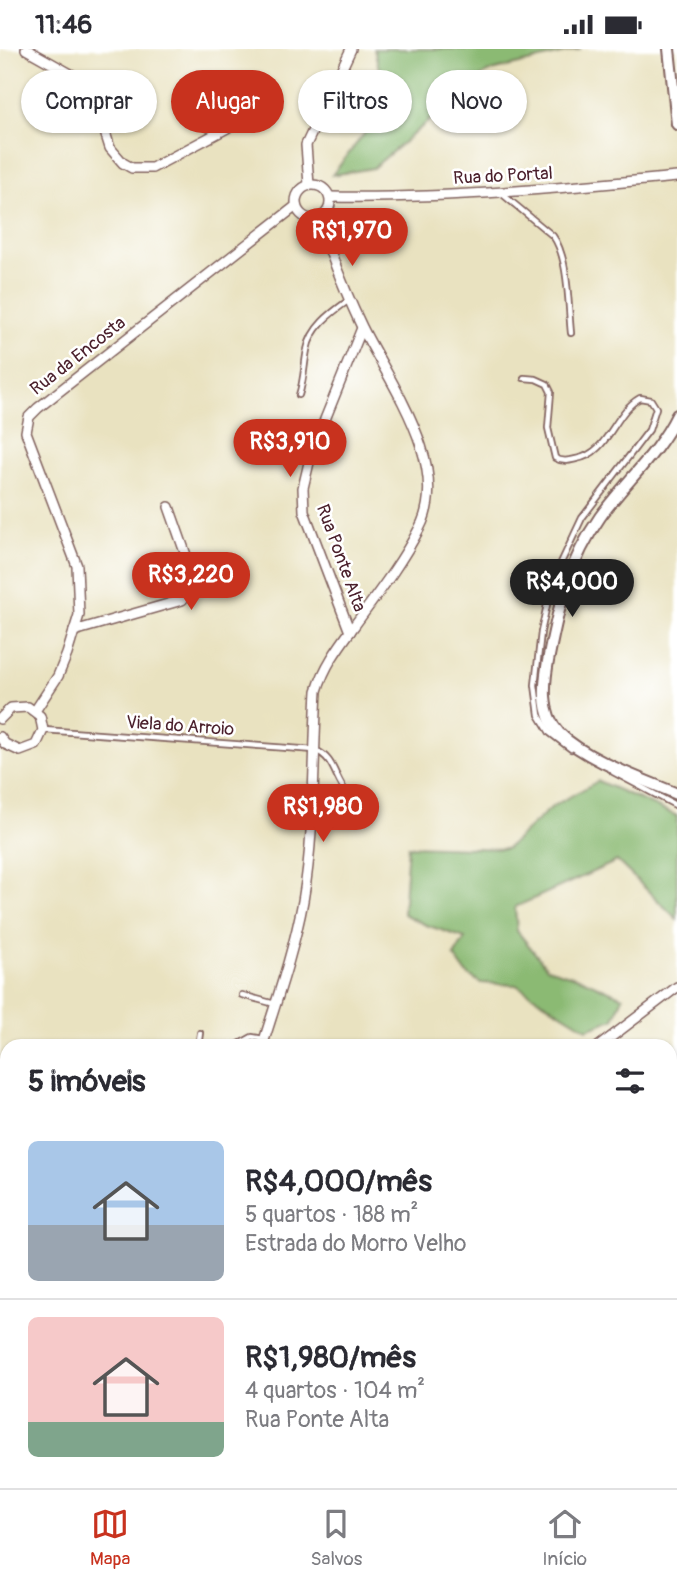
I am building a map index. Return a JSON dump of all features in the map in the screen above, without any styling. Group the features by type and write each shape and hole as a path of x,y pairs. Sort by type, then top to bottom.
{"street":[{"path":"26,49 83,81 92,91 110,148 123,163 132,168 152,168 218,133"},
{"path":"309,185 306,145 351,49"},
{"path":"669,49 677,124"},
{"name":"Rua do Portal","path":"330,197 388,198 500,192 677,177"},
{"path":"309,185 320,185 330,197 329,208 318,218 302,215 296,206 297,195 309,185"},
{"name":"Rua da Encosta","path":"35,711 58,676 79,615 77,566 26,432 29,417 296,206"},
{"path":"318,218 362,328 414,426 430,486 421,527 351,632"},
{"name":"Rua Ponte Alta","path":"264,1039 303,900 317,691 321,676 351,632 327,577 304,511 303,488 311,454 362,328"},
{"path":"677,415 655,450 602,515 580,548 568,575 558,611 546,670 545,702 549,718 557,731 573,744 616,768 677,794"},
{"path":"74,632 182,600 191,588 193,575 169,507"},
{"path":"0,719 11,708 19,706 35,711 40,716 43,730 36,745 20,751 5,744 0,737"},
{"path":"609,1039 677,987"}],"lane":[{"path":"500,192 554,236 558,243 571,333"},
{"path":"299,395 310,340 328,315 349,299"},
{"path":"524,378 547,384 551,392 548,428 555,458 564,462 586,458 597,451 631,403 640,398 651,400 656,408 649,430 582,518 552,582 541,632 536,685 538,715 561,744 677,806"},
{"name":"Viela do Arroio","path":"43,730 315,750"},
{"path":"315,750 330,759 348,795 374,812"},
{"path":"242,995 275,1004"},
{"path":"199,1039 200,1033"}],"green space":[{"path":"374,49 581,49 495,70 426,70 426,123 373,168 332,175 365,133 412,133 412,70 379,70"},
{"path":"598,781 677,816 677,919 617,861 515,907 517,931 547,968 582,979 623,997 614,1019 587,1029 516,985 481,983 467,974 454,956 465,938 403,914 408,846 506,849 553,806"}]}
